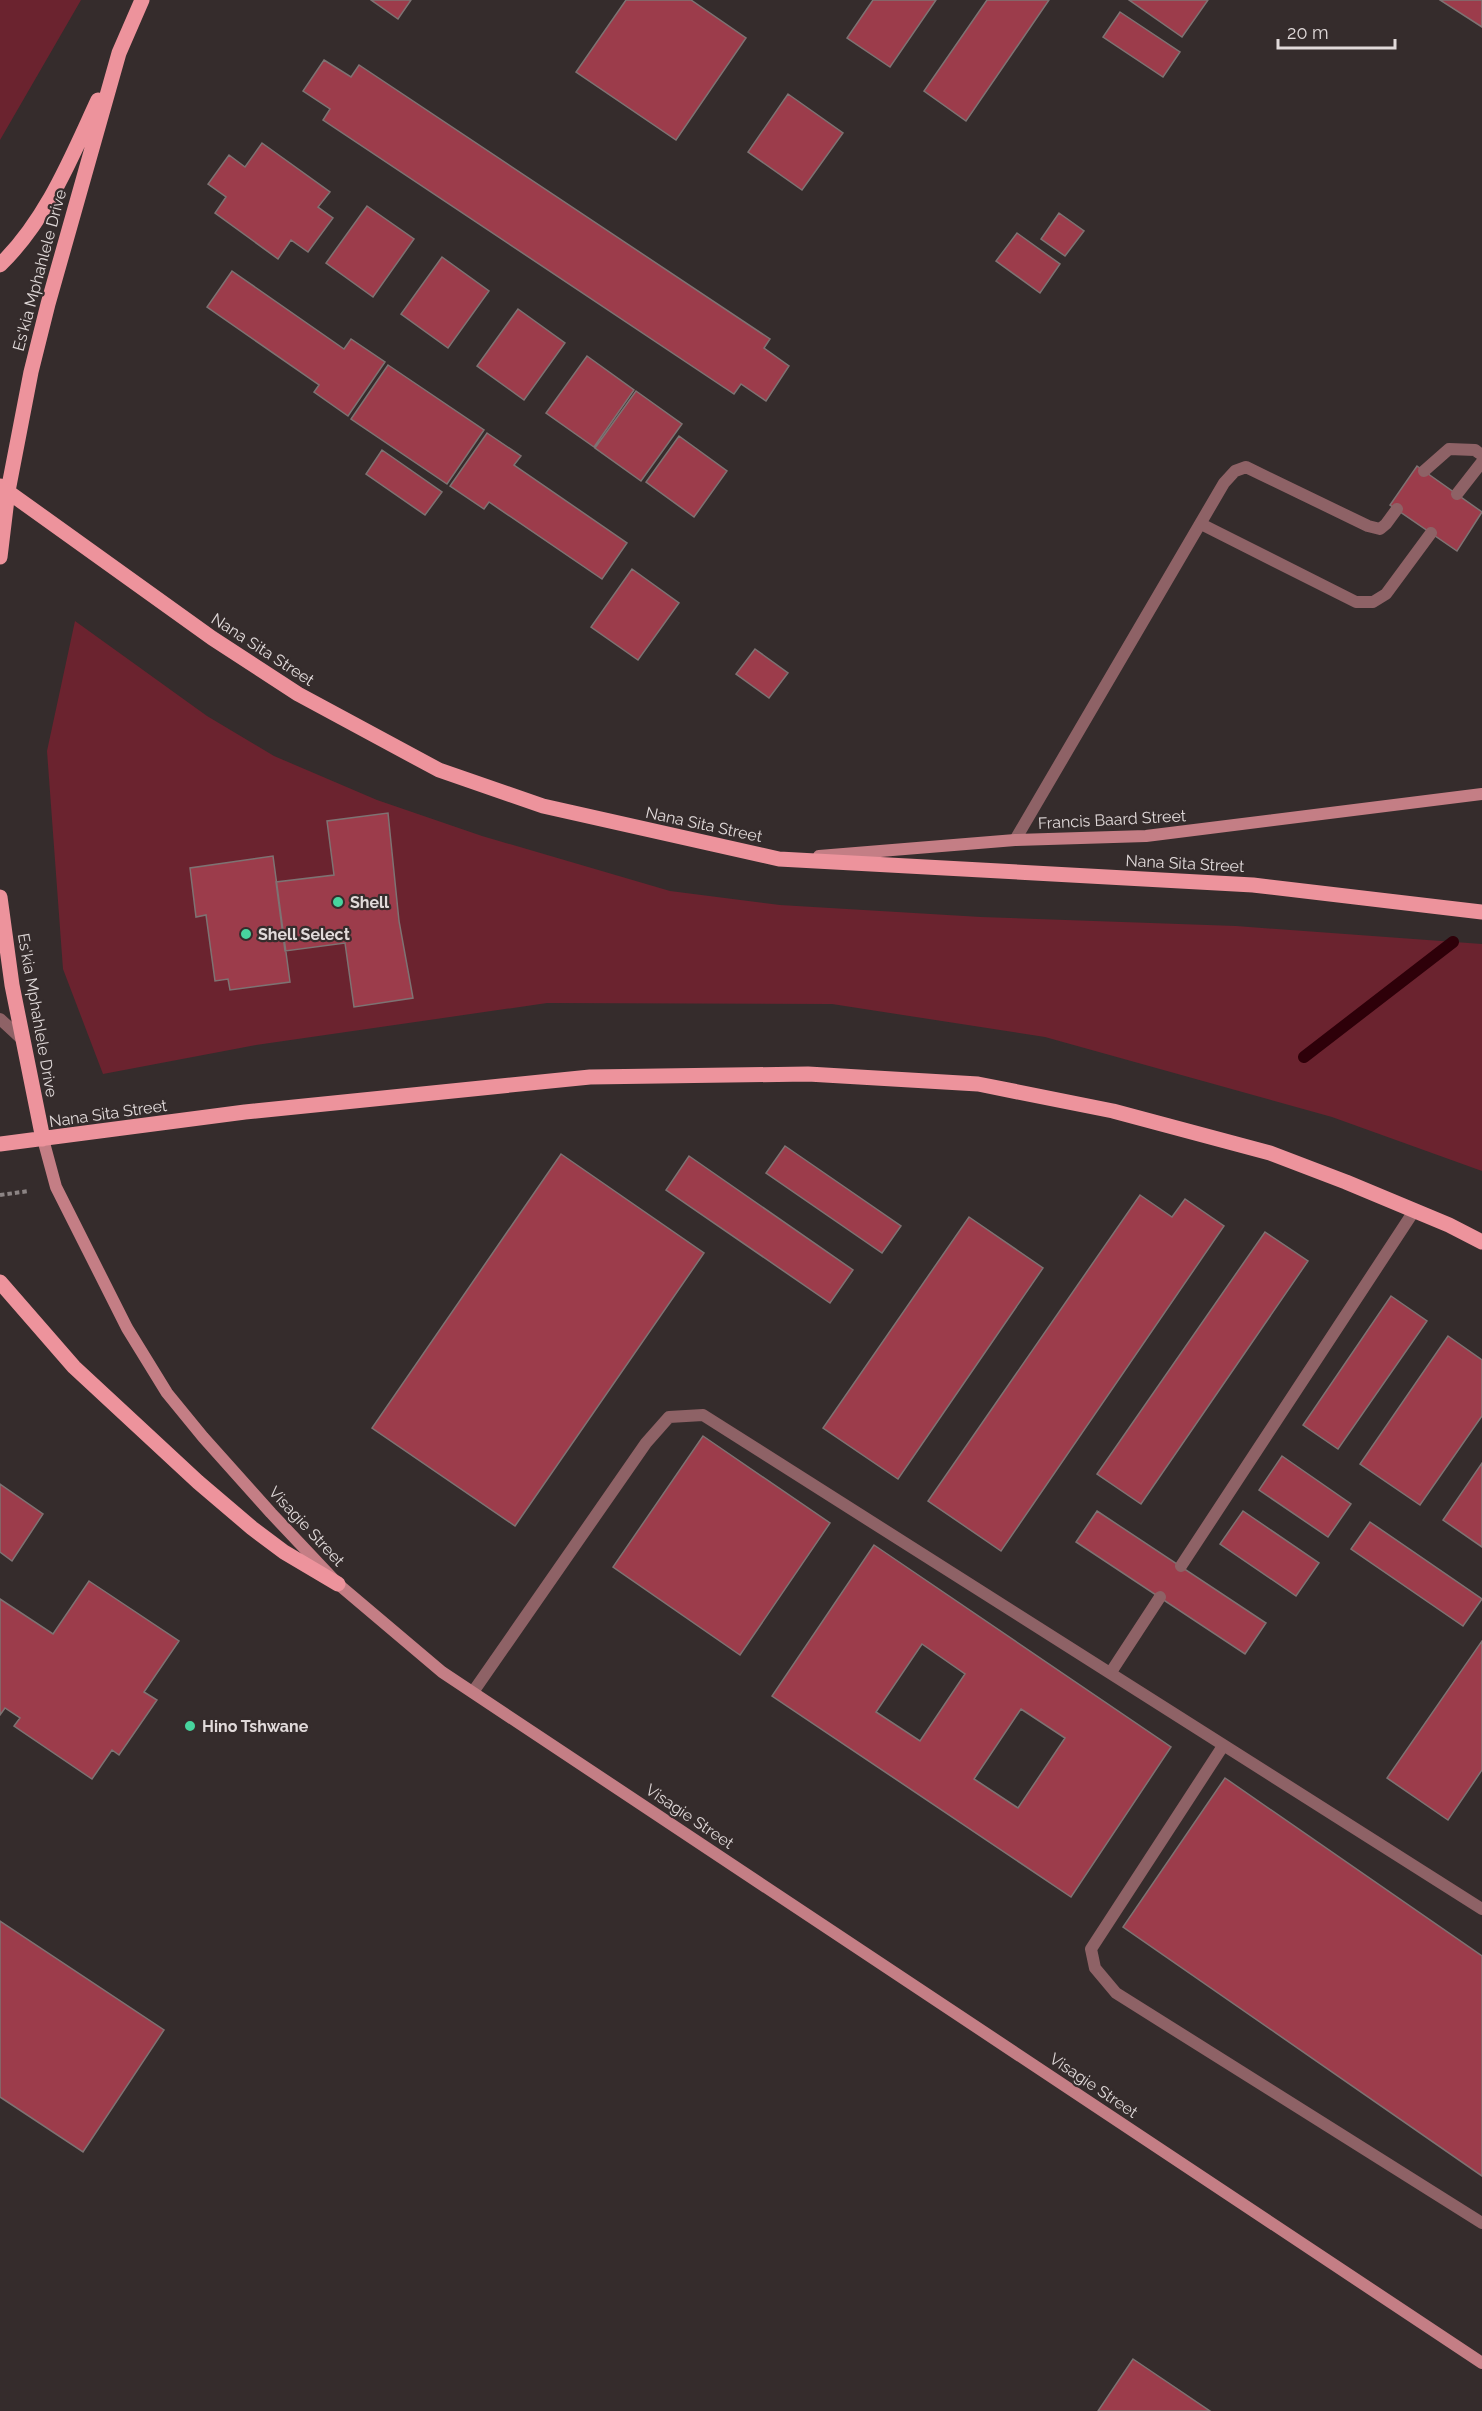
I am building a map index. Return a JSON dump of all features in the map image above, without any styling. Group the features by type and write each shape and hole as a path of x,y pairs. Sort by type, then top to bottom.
{"main road":[{"name":"Es'kia Mphahlele Drive","path":"0,557 4,488 30,372 119,53 142,0"},
{"path":"0,265 31,229 59,186 119,53"},
{"name":"Nana Sita Street","path":"4,488 221,645 298,694 439,770 543,806 779,859 1253,885 1482,912"},
{"name":"Es'kia Mphahlele Drive","path":"0,897 12,985 43,1140"},
{"name":"Nana Sita Street","path":"0,1144 245,1112 590,1077 808,1074 978,1084 1113,1111 1270,1153 1414,1211 1482,1242"},
{"path":"0,1282 74,1367 198,1482 284,1552 338,1584"}],"street":[{"name":"Francis Baard Street","path":"779,859 1015,840 1146,836 1482,794"},
{"name":"Visagie Street","path":"43,1140 56,1187 127,1328 168,1393 203,1437 338,1584 442,1672 1482,2362"}],"lane":[{"path":"1424,471 1449,449 1475,450 1482,455"},
{"path":"1457,494 1482,462"},
{"path":"1015,840 1224,483 1235,471 1246,467 1368,526 1380,529 1396,509"},
{"path":"1201,524 1356,602 1373,602 1386,594 1431,533"},
{"path":"0,1019 22,1040"},
{"path":"1180,1566 1414,1211"},
{"path":"473,1692 646,1443 669,1417 703,1415 1482,1909"},
{"path":"1111,1672 1160,1597"},
{"path":"1223,1746 1091,1949 1095,1968 1116,1993 1482,2223"}],"shaded area":[{"path":"0,0 81,0 0,140"},
{"path":"75,621 207,716 274,756 377,800 482,836 670,891 780,905 981,917 1236,926 1482,944 1482,1171 1332,1117 1045,1037 832,1004 547,1003 256,1045 103,1074 63,969 47,751"}],"building":[{"path":"371,0 411,0 398,19"},
{"path":"626,0 691,0 746,38 676,140 576,72"},
{"path":"873,0 936,0 890,67 847,38"},
{"path":"987,0 1049,0 966,121 924,91"},
{"path":"1129,0 1208,0 1182,37"},
{"path":"1440,0 1482,0 1482,27"},
{"path":"1120,12 1180,52 1163,77 1103,37"},
{"path":"324,60 351,77 359,65 770,339 764,348 789,366 766,401 741,384 734,394 323,120 330,109 303,91"},
{"path":"788,94 843,133 802,190 748,152"},
{"path":"262,143 330,192 318,207 333,218 308,252 291,240 278,259 215,213 226,197 208,184 229,155 245,167"},
{"path":"367,206 414,239 373,297 326,263"},
{"path":"1059,213 1084,231 1065,256 1041,239"},
{"path":"1017,233 1060,264 1040,293 996,261"},
{"path":"442,257 489,291 448,348 401,314"},
{"path":"232,271 344,349 351,339 385,362 348,416 314,392 319,385 207,307"},
{"path":"518,309 565,343 524,400 477,366"},
{"path":"587,356 634,390 594,447 546,413"},
{"path":"388,365 484,430 447,484 351,419"},
{"path":"636,391 682,424 641,481 595,448"},
{"path":"487,433 521,456 514,465 627,543 602,579 489,502 484,509 450,486"},
{"path":"679,436 727,471 694,517 646,482"},
{"path":"382,450 442,492 425,515 366,474"},
{"path":"1417,466 1482,512 1457,551 1390,505"},
{"path":"632,569 679,603 638,660 591,627"},
{"path":"755,649 788,673 769,698 736,674"},
{"name":"Shell","path":"388,813 399,921 413,998 354,1007 345,943 285,951 276,882 334,875 327,821"},
{"name":"Shell Select","path":"273,856 290,982 230,990 228,979 215,981 206,915 196,917 190,868"},
{"path":"785,1146 901,1226 882,1253 766,1173"},
{"path":"561,1154 704,1253 515,1526 372,1428"},
{"path":"689,1156 853,1270 830,1303 666,1190"},
{"path":"1140,1195 1172,1217 1185,1199 1224,1226 1001,1551 928,1501"},
{"path":"969,1217 1043,1268 898,1479 823,1428"},
{"path":"1265,1232 1308,1261 1141,1504 1097,1474"},
{"path":"1391,1296 1427,1321 1338,1449 1303,1425"},
{"path":"1448,1336 1482,1360 1482,1416 1420,1505 1360,1464"},
{"path":"703,1436 830,1523 740,1655 613,1567"},
{"path":"1282,1456 1351,1504 1328,1537 1259,1490"},
{"path":"1482,1463 1482,1547 1443,1520"},
{"path":"0,1484 43,1514 12,1561 0,1552"},
{"path":"1097,1511 1266,1623 1245,1654 1076,1542"},
{"path":"1243,1511 1319,1563 1296,1596 1220,1544"},
{"path":"1370,1522 1482,1599 1463,1626 1351,1549"},
{"path":"874,1545 1171,1747 1071,1897 772,1696","holes":["922,1644 965,1674 920,1741 876,1712","1021,1709 1065,1738 1018,1808 974,1779"]},
{"path":"89,1581 179,1641 144,1692 157,1700 119,1755 112,1750 92,1779 14,1726 20,1718 5,1708 0,1715 0,1599 53,1634"},
{"path":"1482,1641 1482,1770 1448,1820 1387,1778"},
{"path":"1225,1778 1482,1956 1482,2176 1123,1927"},
{"path":"0,1921 164,2030 83,2152 0,2097"},
{"path":"1133,2359 1210,2411 1098,2411"}],"waterway":[{"path":"1304,1057 1453,942"}],"place":[{"name":"Shell","path":"338,902"},
{"name":"Shell Select","path":"246,934"},
{"name":"Hino Tshwane","path":"190,1726"}]}
